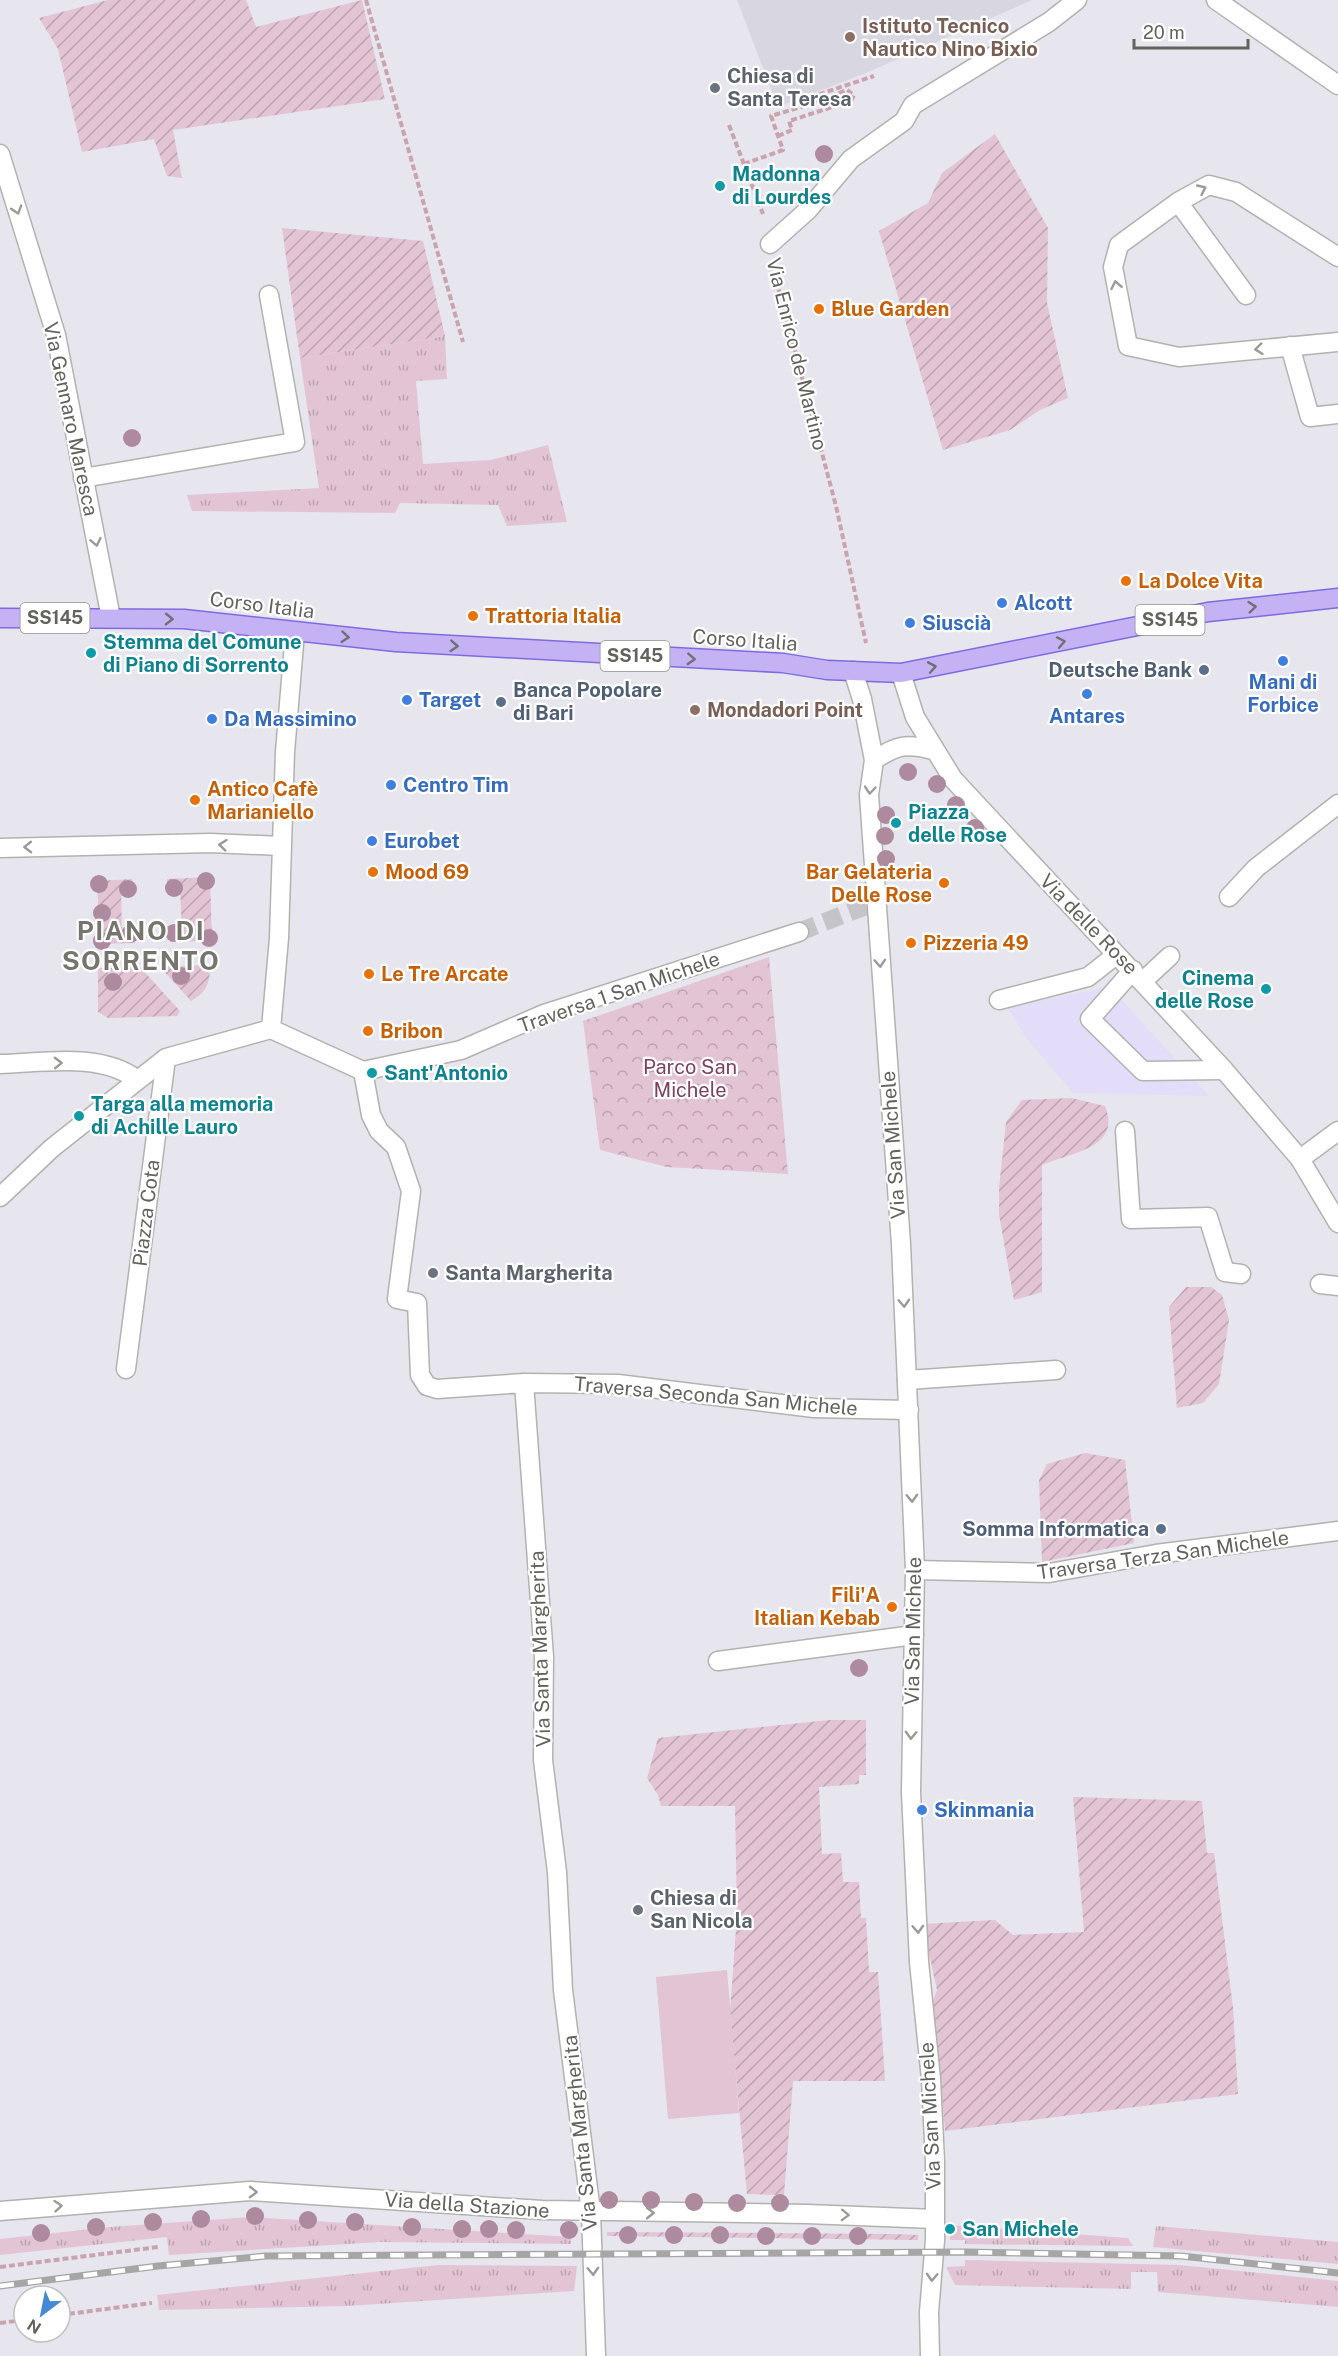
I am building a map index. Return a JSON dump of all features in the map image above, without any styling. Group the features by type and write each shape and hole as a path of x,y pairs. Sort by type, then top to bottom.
{"main road":[{"name":"Corso Italia","path":"0,618 111,618 222,622 295,632 563,653 783,663 853,671 901,673 1208,612 1338,598"}],"street":[{"name":"Via Enrico de Martino","path":"770,244 808,210 851,159 903,121 913,105 1049,22 1077,0"},
{"path":"1216,0 1338,85"},
{"name":"Via Gennaro Maresca","path":"0,154 56,335 111,618"},
{"path":"1338,257 1236,192 1209,184 1178,202 1119,245 1113,267 1128,346 1179,357 1338,342"},
{"path":"1178,202 1246,295"},
{"path":"83,478 295,442 269,295"},
{"path":"1290,346 1310,417 1338,414"},
{"path":"271,1029 279,938 285,752 295,632"},
{"path":"853,671 862,699 874,760 890,750 910,744 933,750"},
{"name":"Via delle Rose","path":"901,673 915,717 933,750 953,779 1224,1070 1299,1159 1338,1223"},
{"name":"Via San Michele","path":"874,760 869,795 901,1244 915,1570 911,1792 919,1962 931,2079 935,2219 930,2356"},
{"path":"1229,897 1256,868 1338,804"},
{"path":"0,848 210,843 281,846"},
{"name":"Traversa 1 San Michele","path":"363,1071 461,1050 544,1014 799,932"},
{"path":"999,1000 1088,977 1116,955"},
{"path":"1170,956 1138,976 1090,1019 1143,1071 1224,1070"},
{"path":"0,1197 52,1148 136,1079 166,1058 271,1029 363,1071 371,1115 379,1131 396,1147 411,1191 397,1299 417,1302 420,1375 423,1381 437,1389 524,1383"},
{"name":"Piazza Cota","path":"126,1369 166,1058"},
{"path":"0,1064 86,1062 124,1071 136,1079"},
{"path":"1125,1131 1131,1220 1208,1218 1225,1272 1240,1274"},
{"path":"1299,1159 1338,1131"},
{"path":"1320,1284 1338,1286"},
{"path":"907,1380 1056,1370"},
{"name":"Traversa Seconda San Michele","path":"524,1383 618,1384 814,1408 909,1410"},
{"name":"Via Santa Margherita","path":"524,1383 544,1657 543,1760 557,1872 563,1990 591,2212 596,2356"},
{"name":"Traversa Terza San Michele","path":"915,1570 1049,1573 1156,1554 1338,1531"},
{"path":"718,1661 914,1635"},
{"name":"Via della Stazione","path":"0,2211 250,2192 591,2212 807,2214 935,2219"}],"path":[{"path":"366,0 463,342"},
{"path":"804,106 801,99 874,76"},
{"path":"744,164 783,150 778,136 771,116 847,90 854,95 850,101 789,122 792,130 778,136"},
{"path":"729,125 759,204"},
{"name":"Via Enrico de Martino","path":"770,244 775,279 836,506 874,672"},
{"path":"67,958 72,958"},
{"path":"0,2267 158,2247"},
{"path":"72,2313 152,2303"}],"shaded area":[{"name":"Istituto Tecnico Nautico Nino Bixio","path":"737,0 1032,0 866,73 778,107"},
{"path":"1110,987 1209,1096 1073,1093 1027,1039 1007,1007"}],"green space":[{"path":"108,0 246,0 256,27 362,0 385,99 173,130 182,178 167,176 154,139 82,152 58,49 39,18"},
{"path":"995,134 1048,228 1047,303 1068,398 1040,410 1010,430 943,450 879,231 928,203 942,173"},
{"path":"282,228 423,241 445,336 300,358"},
{"path":"445,336 447,379 416,381 423,464 491,460 548,445 567,522 507,526 498,505 400,503 395,513 192,511 187,495 319,488 300,358"},
{"path":"210,877 212,941 170,942 170,936 182,934 180,886 167,886 167,879"},
{"path":"132,879 133,886 121,888 122,935 135,935 135,943 100,944 97,881"},
{"name":"Parco San Michele","path":"769,957 788,1174 667,1167 600,1150 583,1021"},
{"path":"210,965 206,986 201,994 191,1001 160,967"},
{"path":"140,967 180,1011 177,1016 108,1018 98,1012 98,968"},
{"path":"1071,1098 1105,1106 1108,1120 1107,1131 1100,1140 1080,1152 1042,1165 1042,1292 1014,1300 999,1214 999,1188 1006,1122 1022,1100"},
{"path":"1186,1287 1211,1287 1222,1295 1229,1320 1219,1384 1203,1403 1177,1408 1169,1307"},
{"path":"1085,1453 1125,1460 1134,1543 1042,1562 1039,1480 1047,1464"},
{"path":"829,1720 866,1720 866,1775 859,1775 859,1784 819,1787 822,1854 841,1853 843,1882 859,1882 861,1918 866,1918 869,1972 878,1972 885,2081 793,2081 784,2195 747,2194 730,2011 737,1916 735,1806 661,1806 658,1795 647,1778 658,1738"},
{"path":"1073,1797 1202,1801 1207,1853 1214,1853 1233,2008 1238,2094 945,2131 933,2001 937,1990 930,1958 924,1955 922,1924 995,1920 1013,1935 1084,1932"},
{"path":"727,1970 739,2113 668,2119 656,1977"},
{"path":"251,2217 571,2237 571,2244 380,2242 169,2255 167,2237 0,2255 0,2239 110,2227"},
{"path":"950,2225 1128,2238 1133,2246 965,2244 965,2240 950,2240"},
{"path":"1156,2226 1338,2242 1338,2264 1153,2247"},
{"path":"607,2232 894,2234 918,2235 918,2240 607,2236"},
{"path":"965,2260 1180,2265 1338,2281 1338,2307 1158,2292 1157,2272 1131,2272 1131,2289 955,2285 946,2267 965,2266"},
{"path":"438,2265 577,2266 574,2291 347,2306 159,2310 157,2295"}],"tunnel":[{"path":"799,932 866,906"}],"railway":[{"path":"0,2286 158,2266 266,2256 965,2252 1181,2256 1338,2273"}],"place":[{"name":"Istituto Tecnico Nautico Nino Bixio","path":"850,37"},
{"name":"Chiesa di Santa Teresa","path":"715,88"},
{"name":"Madonna di Lourdes","path":"720,186"},
{"name":"Blue Garden","path":"819,309"},
{"name":"La Dolce Vita","path":"1126,581"},
{"name":"Alcott","path":"1002,603"},
{"name":"Trattoria Italia","path":"473,616"},
{"name":"Siuscià","path":"910,623"},
{"name":"Stemma del Comune di Piano di Sorrento","path":"91,653"},
{"name":"Mani di Forbice","path":"1283,661"},
{"name":"Deutsche Bank","path":"1204,670"},
{"name":"Antares","path":"1087,694"},
{"name":"Target","path":"407,700"},
{"name":"Banca Popolare di Bari","path":"501,702"},
{"name":"Mondadori Point","path":"695,710"},
{"name":"Da Massimino","path":"212,719"},
{"name":"Centro Tim","path":"391,785"},
{"name":"Antico Cafè Marianiello","path":"195,800"},
{"name":"Piazza delle Rose","path":"896,823"},
{"name":"Eurobet","path":"372,841"},
{"name":"Mood 69","path":"373,872"},
{"name":"Bar Gelateria Delle Rose","path":"944,883"},
{"name":"Pizzeria 49","path":"911,943"},
{"name":"Le Tre Arcate","path":"369,974"},
{"name":"Cinema delle Rose","path":"1266,989"},
{"name":"Bribon","path":"368,1031"},
{"name":"Sant'Antonio","path":"372,1073"},
{"name":"Targa alla memoria di Achille Lauro","path":"79,1116"},
{"name":"Santa Margherita","path":"433,1273"},
{"name":"Somma Informatica","path":"1161,1529"},
{"name":"Fili'A Italian Kebab","path":"892,1607"},
{"name":"Skinmania","path":"922,1810"},
{"name":"Chiesa di San Nicola","path":"638,1910"},
{"name":"San Michele","path":"950,2229"}],"district":[{"name":"PIANO DI SORRENTO","path":"141,946"}]}
